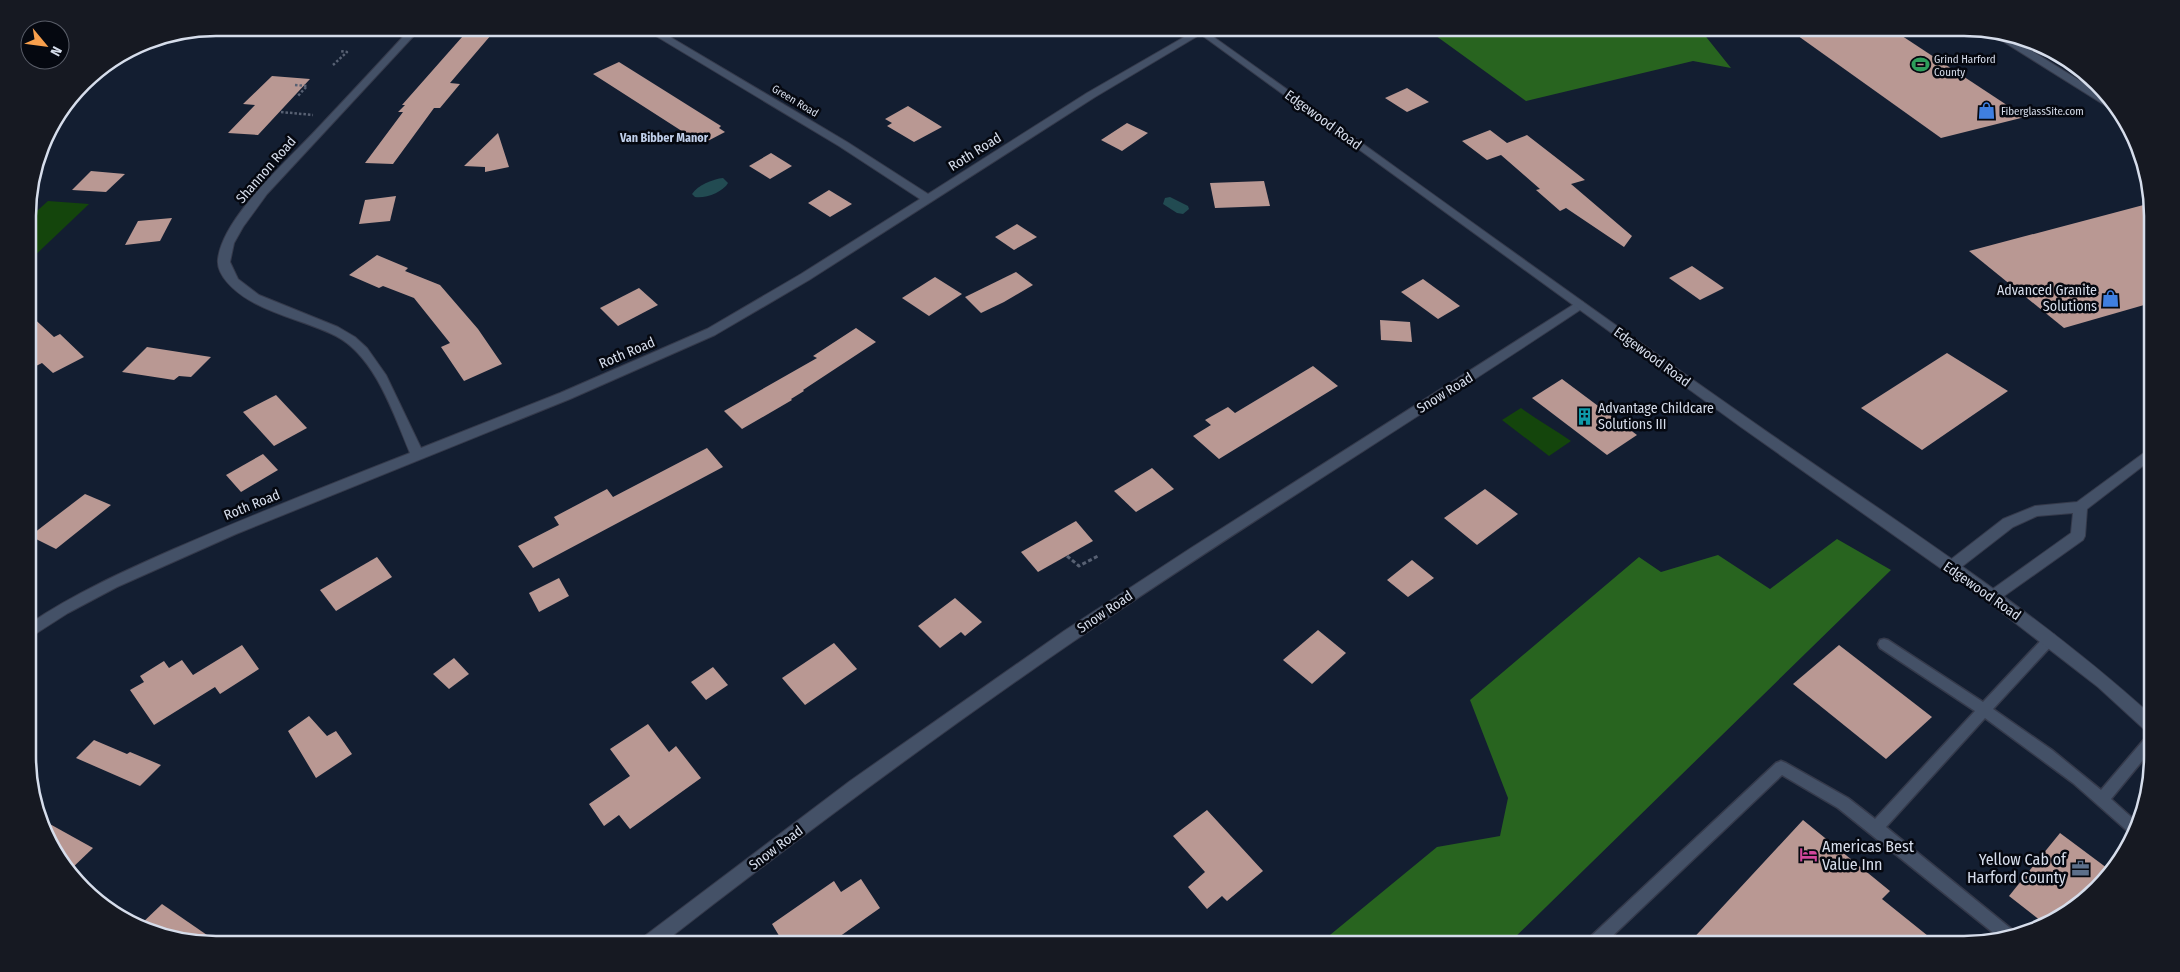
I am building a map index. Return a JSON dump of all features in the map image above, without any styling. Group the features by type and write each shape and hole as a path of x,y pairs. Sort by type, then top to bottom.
{"street":[{"name":"Shannon Road","path":"409,36 259,197 233,235 226,248 223,261 228,274 244,292 275,308 351,339 372,364 390,396 417,454"},
{"name":"Green Road","path":"662,36 843,144 928,198"},
{"name":"Roth Road","path":"36,627 63,609 112,583 231,530 565,396 711,332 749,311 1187,36"},
{"name":"Edgewood Road","path":"1208,36 1579,305 2050,639 2104,682 2144,719"},
{"path":"2011,42 2097,96"},
{"name":"Snow Road","path":"659,936 891,761 1070,635 1268,504 1492,363 1579,305"},
{"path":"1950,568 2008,523 2035,511 2080,507 2144,458"},
{"path":"1992,597 2078,536 2080,507"}],"lane":[{"path":"1876,828 2050,639"},
{"path":"1884,644 1984,710 2103,798 2130,825"},
{"path":"2103,798 2144,749"},
{"path":"1601,936 1781,767 1843,803 2003,931"}],"path":[{"path":"333,65 347,52 340,52"},
{"path":"295,85 307,86 297,97"},
{"path":"281,112 334,117"},
{"path":"1067,556 1079,566 1098,556"}],"green space":[{"path":"1436,36 1705,36 1731,68 1693,61 1526,101"},
{"path":"48,201 89,204 36,254 36,211"},
{"path":"1521,408 1571,441 1549,456 1502,420"},
{"path":"1837,539 1891,570 1516,936 1329,936 1437,847 1500,836 1508,798 1470,700 1639,557 1661,572 1718,555 1770,589"}],"shaded area":[{"path":"723,178 728,183 718,192 709,196 699,197 695,197 692,194 706,183"},
{"path":"1170,197 1188,206 1189,209 1183,214 1177,213 1163,204 1165,198"}],"building":[{"path":"463,36 490,36 450,83 460,84 440,108 434,108 393,164 365,163 403,112 398,112 405,105 402,105"},
{"path":"1798,36 1902,36 2025,117 1941,138"},
{"path":"619,62 721,126 719,128 725,132 702,144 593,74"},
{"path":"272,76 310,79 258,135 228,133 255,105 243,104"},
{"path":"1407,88 1429,102 1407,112 1385,98"},
{"path":"908,106 942,127 914,142 887,126 892,123 885,119"},
{"path":"1127,123 1148,133 1122,151 1101,140"},
{"path":"1490,130 1507,143 1527,135 1585,180 1571,184 1632,236 1624,247 1566,208 1560,211 1536,190 1540,189 1501,155 1487,160 1462,141"},
{"path":"498,133 509,167 485,172 485,167 464,166"},
{"path":"771,153 792,166 770,179 749,166"},
{"path":"91,171 125,174 106,192 72,190"},
{"path":"1264,181 1270,206 1215,208 1210,183"},
{"path":"829,190 852,204 830,217 808,203"},
{"path":"396,196 390,221 359,224 365,200"},
{"path":"2143,205 2144,305 2064,328 1969,251"},
{"path":"172,218 160,241 125,245 138,221"},
{"path":"1017,224 1037,237 1014,250 995,237"},
{"path":"377,255 408,268 405,271 440,285 478,329 502,364 464,381 441,347 450,343 414,298 383,286 379,288 349,275"},
{"path":"1692,266 1724,288 1700,300 1669,278"},
{"path":"1016,272 1033,285 1004,302 981,313 965,297"},
{"path":"935,277 962,294 929,316 902,298"},
{"path":"1423,279 1460,306 1438,319 1401,292"},
{"path":"639,288 658,305 618,326 600,308"},
{"path":"36,320 54,337 60,334 84,357 53,373 42,363 36,366"},
{"path":"1380,320 1410,322 1412,342 1381,340"},
{"path":"856,328 876,342 803,390 792,400 742,429 724,411 817,358 813,356"},
{"path":"147,347 211,357 191,377 179,376 174,380 122,372"},
{"path":"1947,353 2008,391 1922,450 1861,408"},
{"path":"1313,366 1338,386 1219,459 1193,436 1211,425 1205,420 1228,407 1235,413"},
{"name":"Advantage Childcare Solutions III","path":"1562,379 1637,435 1607,455 1532,398"},
{"path":"276,395 307,428 274,446 243,412"},
{"path":"707,448 723,467 533,568 518,546 559,525 554,517 607,489 613,497"},
{"path":"263,454 278,470 241,492 226,475"},
{"path":"1152,468 1174,489 1136,512 1114,491"},
{"path":"1485,489 1518,514 1477,545 1444,518"},
{"path":"85,494 111,505 56,549 36,539 36,531"},
{"path":"1076,521 1093,541 1038,572 1021,552"},
{"path":"377,557 392,577 336,611 320,590"},
{"path":"1412,560 1434,578 1408,597 1387,580"},
{"path":"559,578 569,596 539,612 529,593"},
{"path":"955,598 982,622 965,636 961,632 940,648 918,626"},
{"path":"1318,630 1346,653 1312,684 1283,660"},
{"path":"834,643 857,669 805,705 782,678"},
{"path":"242,645 259,669 220,694 215,687 154,725 130,690 144,682 140,676 164,661 169,668 182,660 193,675"},
{"path":"1839,645 1932,717 1886,759 1793,684"},
{"path":"454,658 469,674 449,689 433,674"},
{"path":"713,667 728,685 706,700 691,682"},
{"path":"309,716 327,736 336,731 352,754 316,778 288,731"},
{"path":"648,724 669,752 676,746 701,778 630,829 619,815 604,826 589,804 630,776 610,749"},
{"path":"94,740 127,754 130,752 161,765 140,786 76,758"},
{"path":"1207,810 1263,871 1227,901 1222,896 1207,909 1188,887 1205,872 1173,836"},
{"name":"Americas Best Value Inn","path":"1803,820 1890,891 1882,899 1928,936 1695,936"},
{"path":"50,824 93,848 74,866 60,846"},
{"path":"2060,833 2105,867 2073,899 2054,912 2039,919 2009,896"},
{"path":"861,879 880,908 840,936 779,936 772,924 834,881 841,892"},
{"path":"162,904 207,935 170,930 145,921"}],"place":[{"name":"Grind Harford County","path":"1920,65"},
{"name":"FiberglassSite.com","path":"1987,111"},
{"name":"Advanced Granite Solutions","path":"2111,298"},
{"name":"Advantage Childcare Solutions III","path":"1584,416"},
{"name":"Americas Best Value Inn","path":"1808,855"},
{"name":"Yellow Cab of Harford County","path":"2080,868"}],"district":[{"name":"Van Bibber Manor","path":"664,138"}]}
